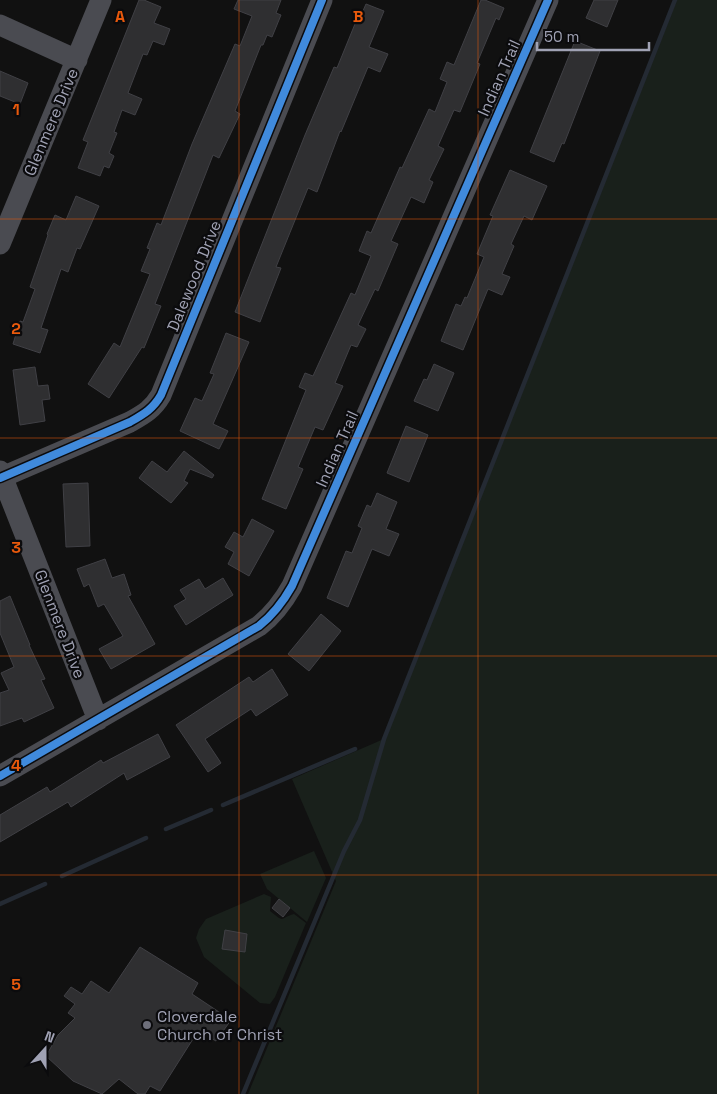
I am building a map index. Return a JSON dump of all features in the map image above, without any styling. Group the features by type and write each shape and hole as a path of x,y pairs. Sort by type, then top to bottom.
{"street":[{"name":"Glenmere Drive","path":"0,244 101,0"},
{"name":"Dalewood Drive","path":"1,475 130,422 146,413 155,405 322,0"},
{"name":"Indian Trail","path":"0,776 259,626 269,618 285,598 292,586 548,0"},
{"path":"0,25 77,60"},
{"name":"Glenmere Drive","path":"1,475 98,720"}],"shaded area":[{"path":"677,0 717,0 717,1094 248,1094 336,881 292,779 386,738"},
{"path":"314,851 326,878 307,922 267,889 260,874"},
{"path":"264,894 271,897 270,911 278,918 282,919 294,914 306,923 275,997 270,1004 260,1003 204,957 196,938 199,929 206,919"}],"building":[{"path":"139,0 144,0 161,7 154,23 170,29 164,45 153,41 147,55 143,54 128,93 142,99 135,115 122,110 114,132 117,133 109,153 114,156 109,168 104,166 100,176 78,168 88,142 83,140"},
{"path":"238,0 281,0 276,13 281,15 272,37 267,35 263,45 261,45 235,111 240,114 219,158 213,155 155,304 161,306 144,348 142,347 109,398 88,384 114,343 120,347 150,274 141,271 150,249 147,248 157,223 161,225 192,144 235,44 240,46 252,16 234,9"},
{"path":"481,0 504,8 499,20 496,18 477,63 480,64 460,112 454,110 438,146 444,149 429,180 433,182 424,203 411,197 391,241 398,244 378,291 375,289 358,325 366,329 357,347 351,345 335,383 343,386 323,430 315,427 298,467 303,469 286,509 262,499 306,390 299,387 305,373 313,376 351,293 355,295 371,256 359,251 367,231 371,233 400,167 402,168 429,109 435,112 447,82 440,79 447,62 454,65"},
{"path":"594,0 618,0 607,27 586,18"},
{"path":"366,4 384,11 369,47 388,54 380,72 368,67 340,131 317,192 308,188 276,267 281,268 260,322 235,312 305,135 334,67 337,68 357,19 359,20"},
{"path":"575,41 600,51 564,144 562,143 554,162 530,152"},
{"path":"0,71 28,83 20,104 0,96"},
{"path":"510,170 547,186 532,220 524,216 511,244 514,246 502,274 510,277 502,295 488,289 463,350 441,341 456,304 461,306 465,297 467,298 484,257 477,254 493,216 490,215"},
{"path":"76,196 99,206 80,249 77,248 68,272 61,269 41,328 48,330 40,353 13,344 20,321 23,322 35,289 30,287 55,215 66,220"},
{"path":"226,333 249,342 213,424 228,431 219,449 180,431 195,398 202,401 214,374 210,373"},
{"path":"434,364 454,373 438,411 414,401 424,379 427,380"},
{"path":"35,367 38,386 48,385 50,399 42,400 45,421 20,425 13,370"},
{"path":"406,426 428,435 409,482 387,473"},
{"path":"184,451 214,475 212,478 190,469 184,481 188,483 171,503 139,478 152,461 167,472"},
{"path":"88,483 90,546 66,547 63,484"},
{"path":"377,493 397,502 386,529 399,534 389,556 372,549 348,607 327,598 346,551 352,553 362,528 358,526 367,505 371,507"},
{"path":"252,519 274,531 249,576 228,564 234,552 225,547 234,532 243,537"},
{"path":"105,559 112,578 124,574 131,595 128,596 155,644 111,669 99,649 123,636 104,604 98,607 89,584 84,587 77,569"},
{"path":"223,578 233,595 186,625 174,606 186,599 180,590 199,579 205,589"},
{"path":"10,596 29,645 45,679 41,680 54,708 24,722 22,718 0,726 0,693 9,690 1,673 14,667 0,633 0,601"},
{"path":"321,614 341,631 309,671 288,654"},
{"path":"272,669 288,695 256,716 251,709 205,739 221,763 208,772 176,725 249,677 253,682"},
{"path":"158,734 170,757 127,780 124,773 71,807 68,802 0,842 0,815 47,787 50,792 101,760 103,763"},
{"path":"279,899 290,908 283,917 272,908"},
{"path":"225,930 247,934 245,952 222,949"},
{"name":"Cloverdale Church of Christ","path":"140,947 198,983 192,994 231,1020 216,1041 198,1031 160,1091 150,1086 145,1094 138,1094 119,1079 102,1094 73,1081 46,1056 58,1035 75,1018 68,1013 75,1004 64,996 71,987 82,994 91,981 109,993"}],"waterway":[{"path":"243,1094 344,851 360,820 384,739 675,0"},
{"path":"223,805 355,749"},
{"path":"166,829 211,810"},
{"path":"62,876 146,838"},
{"path":"0,904 45,884"}],"cycle path":[{"path":"0,478 130,422 148,411 158,400 322,0"},
{"path":"0,776 259,626 281,603 292,586 548,0"}],"place":[{"name":"Cloverdale Church of Christ","path":"147,1025"}]}
